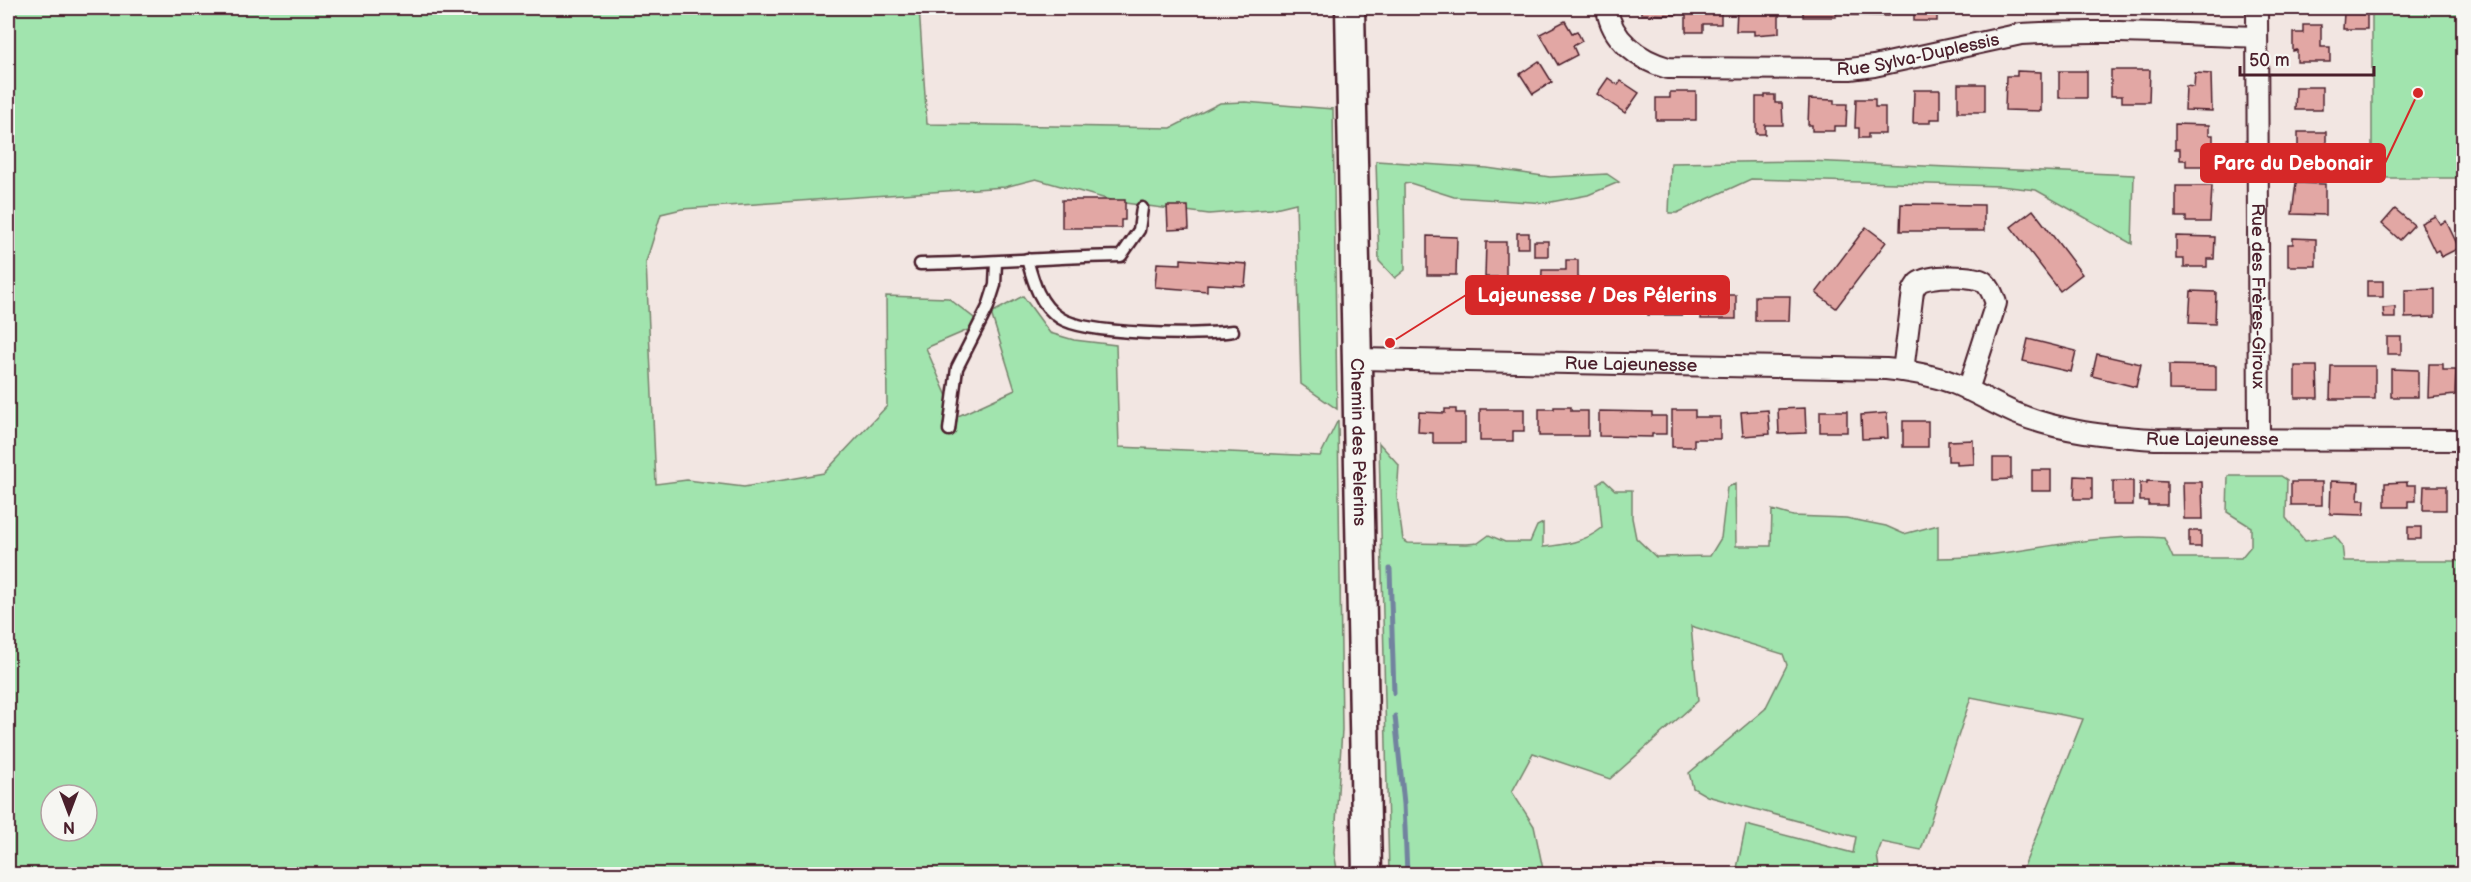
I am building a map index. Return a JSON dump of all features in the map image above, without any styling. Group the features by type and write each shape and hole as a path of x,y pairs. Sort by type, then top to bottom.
{"street":[{"name":"Chemin des Pèlerins","path":"1350,8 1367,874"},
{"name":"Rue Sylva-Duplessis","path":"1607,8 1616,33 1628,48 1653,64 1668,68 1850,69 1874,66 2021,34 2092,32 2257,36"},
{"name":"Rue des Frères-Giroux","path":"2257,8 2259,439"},
{"path":"1903,371 1913,291 1918,283 1943,276 1978,279 1993,292 1996,303 1968,390"},
{"name":"Rue Lajeunesse","path":"1358,359 1903,371 1953,383 2016,413 2075,431 2155,439 2463,440"}],"lane":[{"path":"920,264 1121,256 1138,230 1142,220 1142,208"},
{"path":"1027,259 1036,289 1044,302 1054,314 1074,325 1103,330 1175,333 1233,331"},
{"path":"949,430 957,368 988,307 995,285 996,262"}],"green space":[{"path":"8,8 919,8 927,124 1171,128 1220,103 1245,102 1333,109 1337,409 1301,384 1296,203 1271,209 1209,214 1117,202 1036,179 1005,187 682,209 661,214 646,262 656,484 687,480 744,487 824,473 887,406 886,296 948,298 974,318 975,327 926,348 956,417 1015,390 991,313 1023,296 1050,333 1074,340 1116,345 1119,447 1320,456 1338,420 1342,730 1334,853 1338,874 8,874"},
{"path":"2372,8 2463,8 2463,178 2372,178"},
{"path":"1376,161 1487,168 1550,177 1607,174 1619,182 1588,195 1546,203 1454,197 1410,183 1404,184 1405,270 1395,278 1379,261"},
{"path":"1809,161 2134,175 2132,244 2036,190 2000,186 1751,179 1677,213 1669,213 1671,163"},
{"path":"1379,443 1399,465 1397,497 1403,540 1408,543 1478,543 1489,535 1505,542 1530,542 1537,526 1543,523 1543,547 1581,540 1602,528 1598,484 1604,480 1615,490 1632,490 1632,518 1636,538 1656,557 1710,556 1721,538 1727,487 1735,484 1736,546 1771,546 1772,510 1793,516 1846,518 1886,526 1904,534 1938,525 1938,558 1995,554 2079,542 2136,537 2164,538 2173,558 2241,558 2251,546 2251,527 2227,512 2228,476 2281,476 2287,480 2286,518 2305,541 2335,536 2342,545 2344,561 2463,561 2463,874 2021,874 2083,719 1971,697 1921,850 1882,842 1877,855 1880,874 1736,873 1746,825 1853,853 1856,837 1707,796 1693,788 1689,773 1765,709 1787,665 1783,654 1691,626 1698,701 1610,779 1533,753 1512,792 1534,826 1544,874 1389,874"}],"building":[{"path":"1641,8 1677,8 1677,15 1641,14"},
{"path":"1686,8 1721,8 1721,24 1703,24 1703,32 1686,32"},
{"path":"1737,8 1779,8 1779,33 1754,35 1754,31 1736,31"},
{"path":"1803,8 1836,8 1836,17 1803,17"},
{"path":"1849,8 1888,8 1888,16 1849,15"},
{"path":"1914,8 1937,8 1937,21 1914,21"},
{"path":"2344,13 2367,14 2367,29 2343,29"},
{"path":"1565,21 1572,33 1577,31 1582,41 1573,46 1577,55 1558,65 1540,34"},
{"path":"2303,25 2321,25 2321,47 2330,47 2330,62 2297,62 2297,50 2293,51 2293,33 2303,33"},
{"path":"1539,61 1552,82 1533,94 1520,74"},
{"path":"2111,70 2150,70 2149,102 2122,102 2122,96 2111,96"},
{"path":"2017,71 2041,72 2041,111 2005,110 2006,76 2017,76"},
{"path":"2059,71 2087,71 2087,98 2059,98"},
{"path":"2195,73 2211,74 2212,111 2185,110 2186,86 2194,87"},
{"path":"1608,78 1618,85 1621,81 1639,93 1625,113 1597,94"},
{"path":"1958,84 1985,84 1985,112 1958,112"},
{"path":"2296,87 2322,87 2322,110 2295,110"},
{"path":"1914,90 1940,90 1940,119 1930,119 1930,123 1913,123"},
{"path":"1670,92 1696,92 1696,120 1656,120 1656,98 1670,98"},
{"path":"1765,95 1775,95 1775,103 1782,103 1783,125 1765,125 1765,134 1756,134 1756,97 1765,97"},
{"path":"1809,99 1834,100 1834,104 1847,104 1846,126 1834,126 1834,131 1812,131 1812,125 1808,125"},
{"path":"1856,99 1875,99 1875,107 1885,107 1885,134 1868,134 1868,138 1859,138 1859,128 1855,128"},
{"path":"2175,124 2209,125 2209,135 2213,135 2213,166 2186,166 2186,160 2180,160 2180,149 2175,149"},
{"path":"2298,132 2326,132 2326,161 2298,161"},
{"path":"2296,183 2325,184 2325,215 2292,214"},
{"path":"2176,186 2212,186 2210,222 2186,222 2186,217 2176,217"},
{"path":"1062,200 1125,200 1125,220 1121,220 1121,228 1062,228"},
{"path":"1901,204 1984,205 1984,231 1900,231"},
{"path":"1167,206 1188,206 1189,229 1168,230"},
{"path":"2395,209 2414,225 2400,240 2382,224"},
{"path":"2033,210 2082,274 2060,291 2011,227"},
{"path":"2435,216 2440,224 2446,221 2459,248 2441,257 2438,250 2435,252 2421,223"},
{"path":"1866,227 1886,242 1836,308 1816,293"},
{"path":"1517,233 1529,233 1529,248 1517,248"},
{"path":"1427,236 1457,237 1456,275 1427,275"},
{"path":"2176,236 2215,237 2214,259 2207,259 2207,267 2184,267 2184,259 2176,259"},
{"path":"2293,238 2316,239 2316,266 2288,266 2288,244 2293,244"},
{"path":"1534,241 1548,241 1548,256 1534,256"},
{"path":"1486,242 1506,242 1506,277 1485,277"},
{"path":"1181,259 1247,264 1245,286 1207,284 1207,291 1155,287 1157,263 1181,264"},
{"path":"1566,260 1578,260 1578,300 1557,300 1557,293 1541,293 1542,270 1566,270"},
{"path":"2367,281 2383,281 2383,297 2367,297"},
{"path":"1648,288 1682,288 1682,315 1648,315"},
{"path":"2435,289 2435,317 2405,318 2405,290"},
{"path":"2191,291 2216,292 2215,324 2189,323"},
{"path":"1701,295 1736,295 1736,319 1701,319"},
{"path":"1755,296 1790,296 1789,321 1755,321"},
{"path":"2395,307 2395,318 2384,318 2383,308"},
{"path":"2387,337 2401,337 2401,354 2387,354"},
{"path":"2028,339 2076,351 2071,372 2023,361"},
{"path":"2097,354 2141,364 2136,387 2092,376"},
{"path":"2429,364 2443,364 2443,370 2456,370 2455,395 2428,398"},
{"path":"2169,365 2216,366 2216,391 2169,390"},
{"path":"2295,366 2317,366 2318,398 2295,398"},
{"path":"2331,366 2375,366 2375,399 2330,399"},
{"path":"2391,369 2418,370 2418,397 2391,397"},
{"path":"1554,407 1571,407 1571,411 1588,411 1588,436 1539,436 1539,409 1554,409"},
{"path":"1805,408 1806,433 1779,434 1778,409"},
{"path":"1445,409 1456,409 1456,413 1465,413 1465,443 1433,443 1433,433 1418,432 1419,412 1445,413"},
{"path":"1480,409 1524,409 1524,431 1513,431 1513,441 1480,441"},
{"path":"1672,410 1695,410 1695,417 1720,417 1720,439 1694,439 1694,447 1672,447"},
{"path":"1768,410 1770,434 1743,436 1741,412"},
{"path":"1599,411 1652,412 1652,416 1666,416 1666,434 1652,434 1652,437 1599,436"},
{"path":"1820,411 1847,411 1847,432 1820,432"},
{"path":"1887,413 1888,438 1862,439 1861,415"},
{"path":"1903,421 1928,421 1928,447 1903,447"},
{"path":"1973,440 1974,464 1957,465 1957,461 1948,461 1948,441"},
{"path":"1993,458 2011,458 2011,479 1993,480"},
{"path":"2032,470 2051,470 2051,491 2032,491"},
{"path":"2075,476 2092,477 2092,499 2074,499"},
{"path":"2113,481 2133,481 2133,505 2113,505"},
{"path":"2147,481 2167,482 2167,505 2148,505 2148,501 2140,501 2140,483 2147,483"},
{"path":"2331,481 2359,482 2358,500 2365,500 2364,515 2330,514"},
{"path":"2183,482 2202,482 2203,519 2184,519"},
{"path":"2291,482 2322,482 2322,505 2291,505"},
{"path":"2407,482 2407,485 2416,485 2416,501 2408,501 2408,507 2385,507 2385,483"},
{"path":"2424,486 2446,486 2446,510 2423,510"},
{"path":"2408,527 2421,527 2421,539 2408,539"},
{"path":"2189,531 2201,531 2201,547 2189,547"}],"waterway":[{"path":"1390,569 1394,693"},
{"path":"1395,716 1404,804 1407,874"}],"place":[{"name":"Parc du Debonair","path":"2418,93"},
{"name":"Lajeunesse / Des Pélerins","path":"1390,343"}]}
